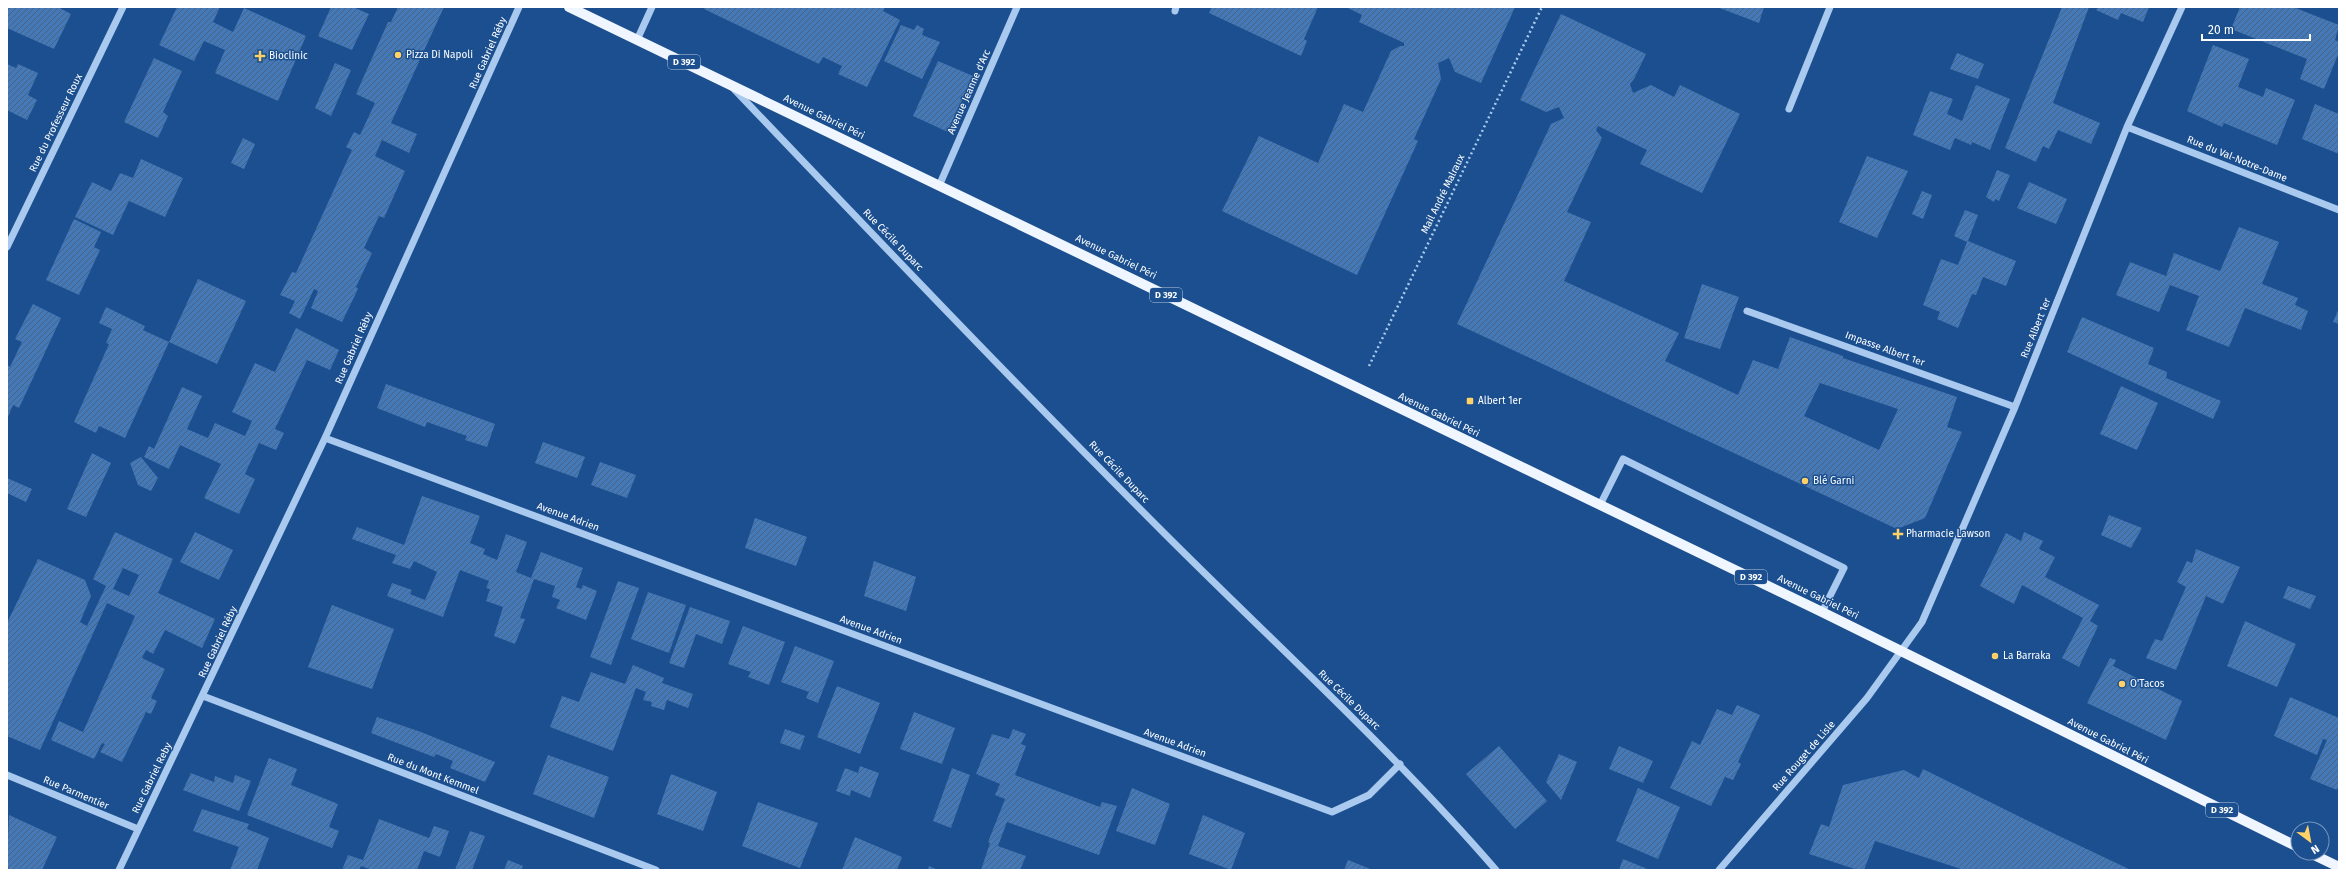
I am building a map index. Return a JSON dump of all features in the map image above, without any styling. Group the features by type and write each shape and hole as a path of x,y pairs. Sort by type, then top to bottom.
{"main road":[{"name":"Avenue Gabriel Péri","path":"569,7 1822,612 2290,843"},
{"path":"2327,861 2339,867"}],"street":[{"name":"Rue du Professeur Roux","path":"7,247 123,7"},
{"name":"Rue Gabriel Réby","path":"203,696 325,438 519,7"},
{"path":"636,40 652,7"},
{"name":"Avenue Jeanne d'Arc","path":"939,186 1018,7"},
{"path":"1789,109 1830,7"},
{"name":"Rue Albert 1er","path":"1901,652 1922,622 2015,406 2127,127 2182,7"},
{"name":"Rue Cécile Duparc","path":"731,86 1165,533 1400,764 1446,813 1496,870"},
{"name":"Rue du Val-Notre-Dame","path":"2127,127 2339,210"},
{"name":"Impasse Albert 1er","path":"1748,311 2015,406"},
{"name":"Avenue Adrien","path":"325,438 1332,812 1369,795 1400,764"},
{"path":"1600,505 1623,459 1844,568 1822,612"},
{"name":"Rue Rouget de Lisle","path":"1719,870 1868,698 1901,652"},
{"name":"Rue Gabriel Reby","path":"119,870 203,696"},
{"name":"Rue du Mont Kemmel","path":"203,696 656,870"},
{"name":"Rue Parmentier","path":"7,775 138,829"}],"path":[{"name":"Mail André Malraux","path":"1358,388 1542,7"}],"building":[{"path":"7,7 58,7 71,14 54,49 7,28"},
{"path":"177,7 220,7 213,22 233,32 244,8 306,36 278,101 215,73 225,50 204,41 194,61 159,45"},
{"path":"331,7 353,7 369,14 352,50 318,36"},
{"path":"398,7 444,7 391,123 417,134 409,153 382,140 375,156 405,171 384,218 379,216 364,248 372,253 356,287 358,289 342,322 311,308 318,291 314,289 300,319 289,313 295,301 280,295 292,272 296,273 352,150 346,147 354,132 360,135 375,103 356,94 388,22 391,22"},
{"path":"705,7 885,7 883,11 900,20 867,87 838,74 842,66 823,57 819,64 704,9"},
{"path":"1212,7 1318,7 1304,39 1307,41 1301,56 1209,13"},
{"path":"1346,7 1515,7 1481,83 1455,72 1449,58 1438,63 1441,79 1414,139 1418,141 1357,275 1222,211 1259,136 1318,163 1344,104 1363,112 1391,51 1400,46 1404,46 1404,43 1359,22 1362,15"},
{"path":"1717,7 1764,7 1759,23"},
{"path":"2062,7 2089,7 2053,103 2100,123 2091,144 2058,130 2049,149 2043,146 2036,162 2005,148"},
{"path":"2098,7 2149,7 2143,22 2121,13 2118,20 2096,10"},
{"path":"2240,7 2293,7 2339,25 2335,40 2339,42 2339,52 2324,89 2300,79 2307,59 2231,29"},
{"path":"1561,14 1646,54 1630,84 1633,93 1651,85 1674,97 1680,85 1740,114 1702,193 1640,164 1647,150 1598,126 1596,130 1602,138 1567,212 1591,222 1564,281 1679,333 1665,361 1738,395 1753,360 1778,369 1790,337 1843,356 1843,358 1957,397 1947,427 1962,432 1925,518 1897,529 1457,324 1551,124 1564,118 1559,107 1546,112 1520,100","holes":["1820,383 1898,409 1879,450 1804,416"]},
{"path":"901,25 914,30 917,25 924,29 922,35 940,42 922,79 884,61"},
{"path":"2213,45 2249,59 2238,87 2263,97 2266,88 2295,100 2277,145 2224,123 2222,127 2187,111"},
{"path":"1957,53 1984,64 1978,79 1950,69"},
{"path":"154,58 182,71 163,112 168,116 158,138 124,122"},
{"path":"938,61 973,76 948,132 913,116"},
{"path":"335,63 351,70 331,116 315,108"},
{"path":"7,64 16,68 18,64 38,73 28,95 37,100 27,120 7,110"},
{"path":"1976,85 2010,99 1990,150 1972,142 1971,145 1955,138 1950,150 1913,135 1930,91 1953,99 1947,114 1962,121"},
{"path":"2315,104 2339,114 2339,154 2302,139"},
{"path":"243,138 255,144 244,169 231,163"},
{"path":"1867,156 1908,171 1877,238 1839,222"},
{"path":"141,159 183,178 165,217 129,201 113,235 75,217 92,182 111,191 120,173 133,178"},
{"path":"1997,170 2010,175 1999,201 1995,199 1994,202 1986,197"},
{"path":"2029,182 2067,199 2056,224 2017,208"},
{"path":"1922,191 1932,195 1923,219 1912,214"},
{"path":"1965,210 1978,215 1968,241 2016,261 2006,286 1983,277 1976,295 1972,294 1958,328 1937,319 1940,312 1923,305 1941,259 1958,265 1967,242 1954,236"},
{"path":"74,219 101,232 94,247 100,250 79,295 46,280"},
{"path":"2239,227 2279,242 2262,284 2298,298 2295,305 2308,311 2301,330 2245,308 2229,347 2186,330 2199,296 2170,285 2159,312 2116,295 2130,262 2166,276 2174,253 2220,271"},
{"path":"198,279 246,301 217,364 169,342"},
{"path":"1702,284 1739,297 1720,349 1684,338"},
{"path":"33,304 61,318 19,408 13,405 7,419 7,365 10,367 22,342 15,339"},
{"path":"106,307 145,326 143,330 169,342 125,438 99,426 96,433 74,422 109,344 106,343 112,329 99,323"},
{"path":"2339,308 2339,324 2333,322"},
{"path":"2082,317 2154,348 2148,364 2167,372 2166,378 2221,401 2213,419 2067,352"},
{"path":"296,328 339,350 330,370 307,360 275,429 284,433 276,450 259,443 245,474 255,479 239,514 204,498 221,464 180,445 169,469 144,457 149,446 154,449 182,387 202,396 187,429 208,438 215,423 245,436 252,421 232,412 255,363 275,372"},
{"path":"386,384 495,424 487,447 465,440 467,436 427,422 425,427 377,408"},
{"path":"2121,386 2158,403 2137,450 2100,434"},
{"path":"543,442 585,457 577,478 535,463"},
{"path":"92,453 111,463 86,517 67,509"},
{"path":"141,457 158,478 151,491 138,485 130,463"},
{"path":"600,462 636,475 627,498 591,485"},
{"path":"7,478 32,489 26,502 7,493"},
{"path":"422,496 480,516 470,543 485,549 483,554 497,560 506,534 527,542 516,572 531,578 541,552 583,568 576,587 581,589 583,585 597,591 586,620 556,608 560,600 552,597 555,586 534,579 520,618 525,619 515,644 494,636 503,607 486,601 490,589 486,588 489,581 460,570 443,617 387,596 392,583 412,590 410,594 425,600 437,572 414,561 410,569 392,563 396,555 352,539 357,527 404,545"},
{"path":"2109,515 2142,528 2131,548 2101,535"},
{"path":"755,518 807,537 796,566 745,548"},
{"path":"115,532 173,559 158,593 215,619 202,648 165,630 153,654 146,650 142,658 165,669 151,698 157,701 151,714 146,712 122,762 100,752 105,744 102,743 94,759 51,740 59,721 83,732 135,616 107,603 40,750 7,736 7,623 38,559 85,580 91,596 80,622 87,626 106,586 93,579","holes":["123,568 139,575 129,596 113,589"]},
{"path":"195,532 233,550 219,580 180,562"},
{"path":"2024,532 2043,541 2039,549 2055,557 2045,577 2099,605 2090,621 2098,626 2079,667 2062,658 2083,618 2022,585 2014,604 1980,586 2006,533 2021,541"},
{"path":"2196,549 2240,567 2223,604 2206,596 2176,670 2146,658 2155,639 2162,641 2186,587 2177,582 2187,561 2192,563"},
{"path":"874,561 916,577 906,611 864,596"},
{"path":"618,581 639,588 611,665 590,657"},
{"path":"2288,586 2316,596 2310,609 2283,598"},
{"path":"648,592 686,605 669,653 631,639"},
{"path":"332,605 394,629 372,689 308,667"},
{"path":"690,607 730,621 722,644 696,634 684,668 669,663"},
{"path":"2245,621 2296,644 2277,687 2227,666"},
{"path":"743,626 785,642 769,685 748,677 751,672 728,664"},
{"path":"795,646 834,661 818,703 806,698 809,692 781,682"},
{"name":"O'Tacos","path":"2110,658 2116,660 2113,666 2182,701 2166,740 2087,703"},
{"path":"633,665 664,678 662,683 693,694 688,708 667,700 664,710 651,706 652,702 643,700 646,692 636,688 613,751 550,727 562,696 579,702 591,672 625,684"},
{"path":"837,686 880,703 860,754 817,737"},
{"path":"2290,697 2339,718 2339,784 2337,790 2310,779 2327,740 2323,739 2317,755 2274,736"},
{"path":"1737,705 1760,715 1738,762 1741,764 1733,780 1725,777 1711,806 1670,788 1692,741 1700,745 1717,709 1732,715"},
{"path":"914,712 955,728 942,764 900,749"},
{"path":"377,717 421,732 495,762 485,782 450,768 453,761 436,754 434,757 371,733"},
{"path":"785,729 805,736 800,750 780,743"},
{"path":"1013,729 1026,734 1021,744 1026,746 1015,775 1100,807 1102,802 1117,806 1099,855 1007,822 998,846 1026,856 1020,870 981,870 990,843 988,842 1005,799 995,795 1000,784 976,774 992,734 1009,739"},
{"path":"1499,746 1547,801 1515,829 1466,774"},
{"path":"1619,746 1653,761 1643,783 1609,769"},
{"path":"1559,754 1577,762 1561,800 1546,782"},
{"path":"548,755 609,777 594,818 533,794"},
{"path":"269,758 297,769 291,785 338,804 329,827 339,831 332,848 247,815"},
{"path":"860,766 879,773 870,798 851,790 850,796 836,791 845,768 858,773"},
{"path":"952,768 970,775 951,828 933,821"},
{"path":"1923,769 2131,870 1964,870 1875,841 1864,870 1858,870 1809,854 1821,824 1829,827 1843,785 1904,770 1919,778"},
{"path":"191,773 214,782 215,776 233,783 235,775 251,781 239,811 183,790"},
{"path":"671,774 717,792 703,831 657,814"},
{"path":"1132,788 1170,804 1155,845 1116,831"},
{"path":"1638,788 1680,807 1658,859 1616,841"},
{"path":"758,802 818,823 800,868 742,846"},
{"path":"202,809 249,824 247,829 269,838 257,870 230,870 239,847 193,831"},
{"path":"9,815 57,837 42,870 11,870 7,868"},
{"path":"1203,815 1245,833 1231,870 1189,854"},
{"path":"379,819 429,838 434,826 449,831 440,857 424,851 417,870 372,870 361,866 359,870 342,870 348,855 363,860"},
{"path":"470,831 485,836 472,870 455,870"},
{"path":"855,837 902,857 897,870 842,870"},
{"path":"1623,859 1650,870 1619,870"},
{"path":"508,860 523,866 521,870 504,870"},
{"path":"1348,860 1373,870 1344,870"},
{"path":"929,866 938,870 928,870"}],"place":[{"name":"Pizza Di Napoli","path":"398,55"},
{"name":"Bioclinic","path":"260,56"},
{"name":"Albert 1er","path":"1470,401"},
{"name":"Blé Garni","path":"1805,481"},
{"name":"Pharmacie Lawson","path":"1898,534"},
{"name":"La Barraka","path":"1995,656"},
{"name":"O'Tacos","path":"2122,684"}]}
